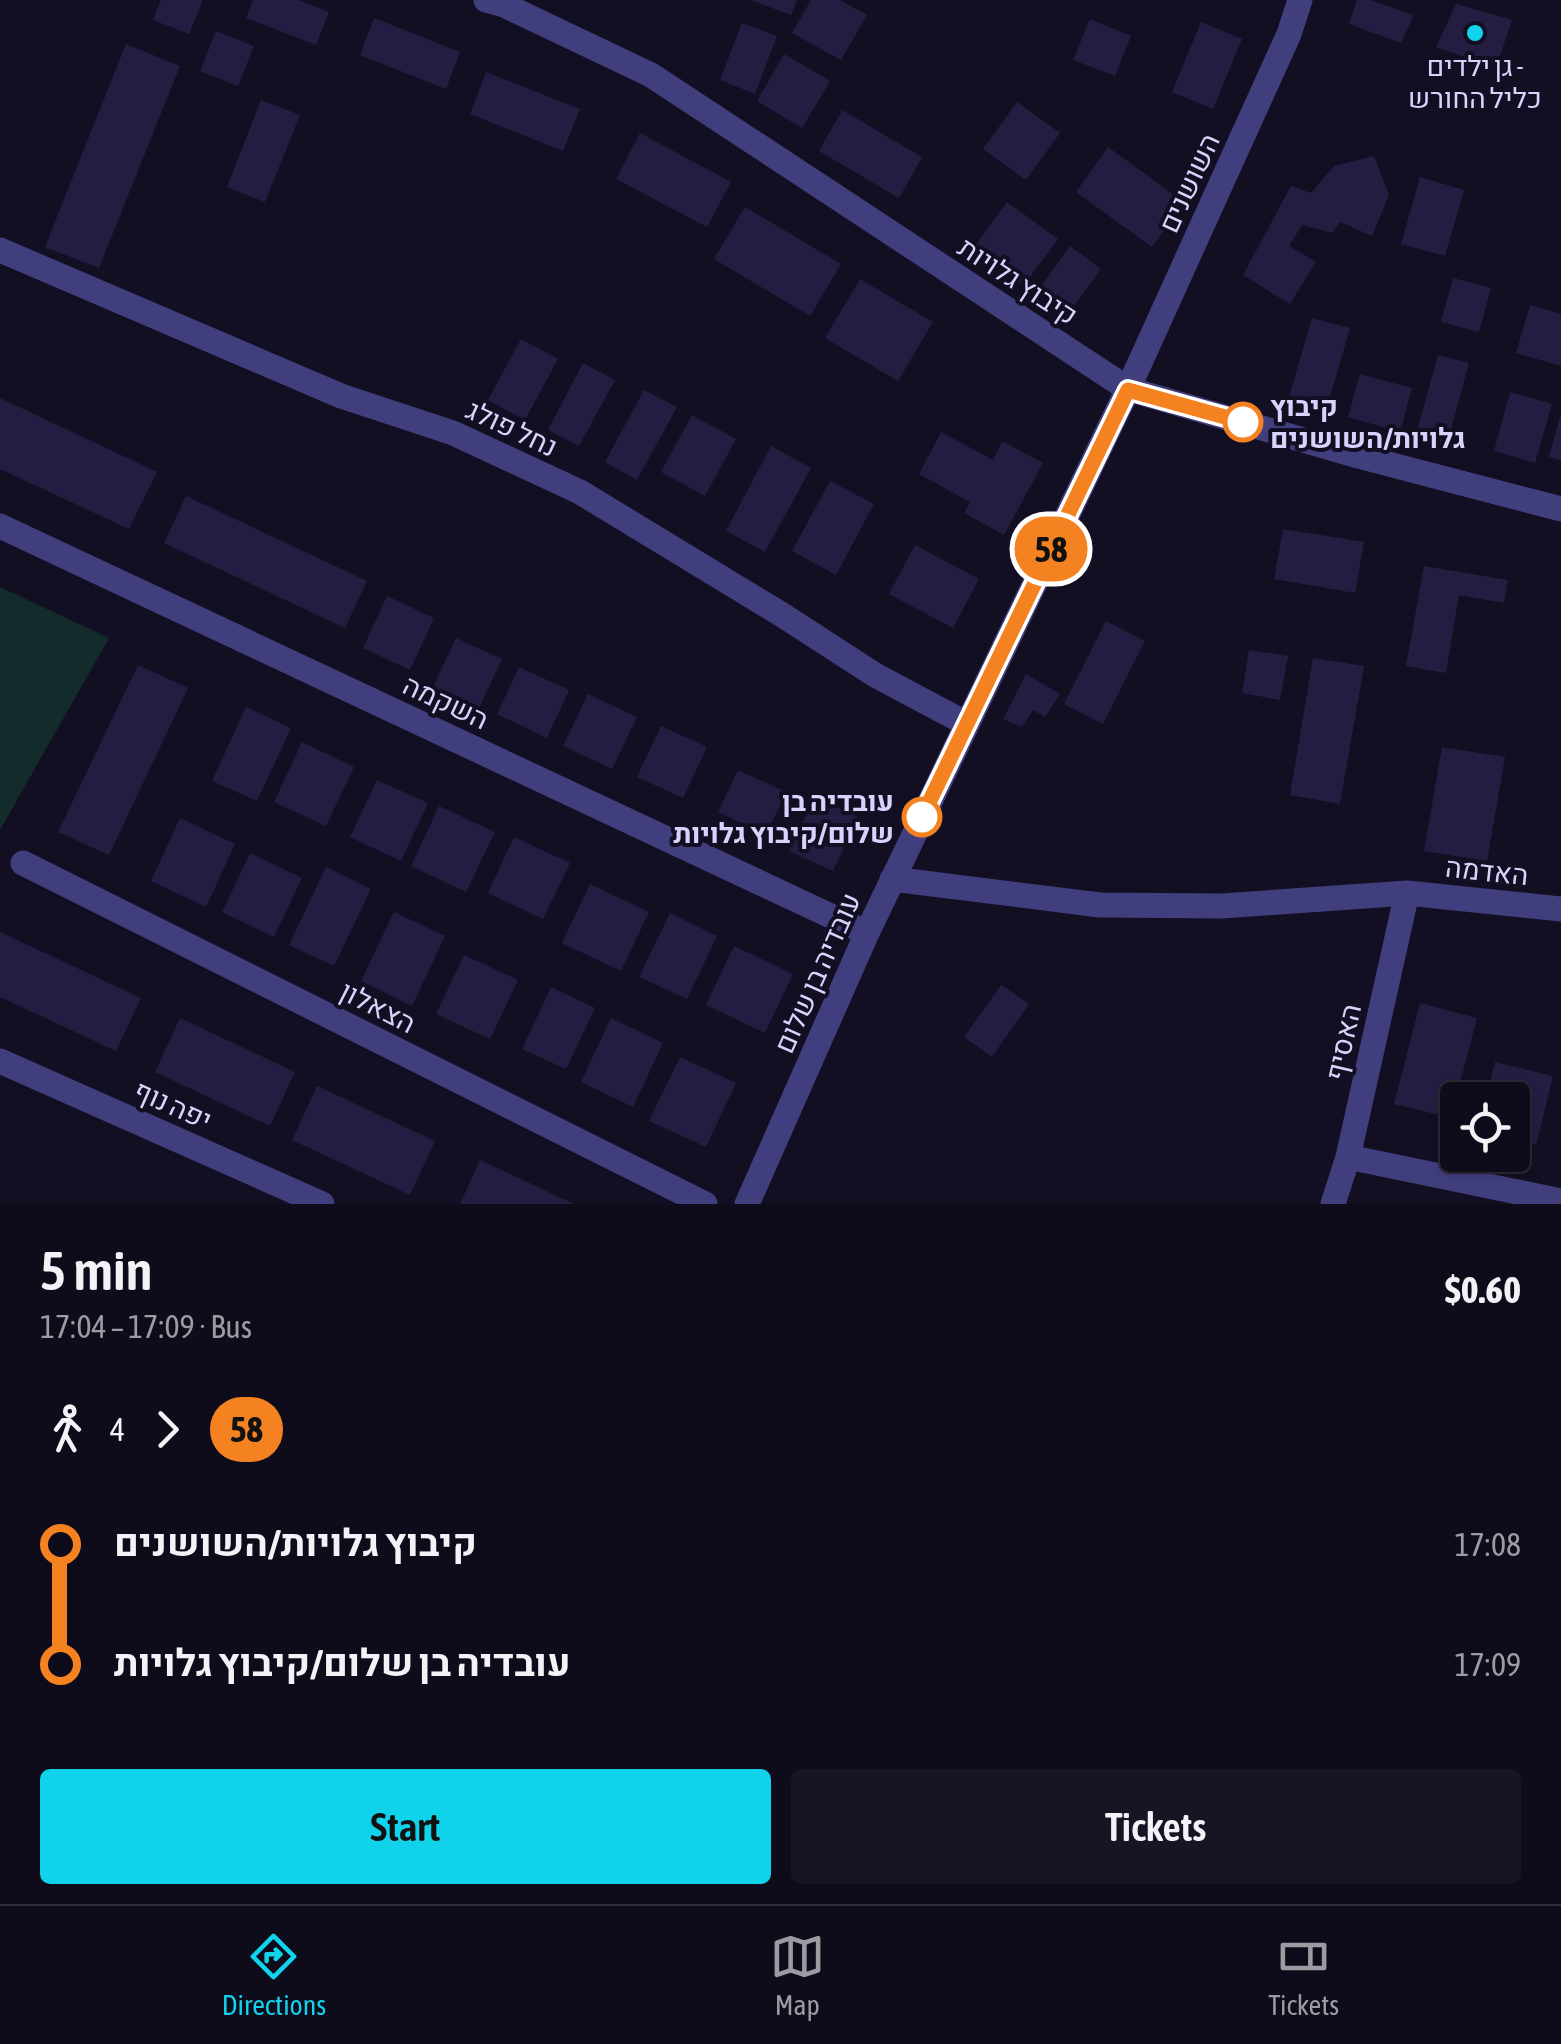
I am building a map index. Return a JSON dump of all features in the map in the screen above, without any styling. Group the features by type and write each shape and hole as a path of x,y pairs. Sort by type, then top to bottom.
{"street":[{"name":"השושנים","path":"1128,390 1290,34 1300,0"},
{"name":"קיבוץ גלויות","path":"499,2 651,75 1128,390 1561,509"},
{"name":"נחל פולג","path":"0,250 341,396 453,433 580,492 875,675 966,724"},
{"name":"עובדיה בן שלום","path":"746,1204 866,933 1128,390"},
{"name":"השקמה","path":"0,526 866,933"},
{"name":"הצאלון","path":"23,863 706,1204"},
{"name":"האדמה","path":"892,879 1100,905 1222,906 1407,893 1561,909"},
{"name":"האסיף","path":"1332,1204 1348,1157 1407,893"},
{"name":"יפה נוף","path":"0,1061 322,1204"},
{"path":"1348,1157 1561,1201"}],"green space":[{"path":"0,587 109,638 0,830"}],"building":[{"path":"161,0 203,0 189,34 153,20"},
{"path":"253,0 299,0 329,12 316,45 246,18"},
{"path":"751,0 797,0 791,15"},
{"path":"811,0 840,0 867,15 841,60 792,33"},
{"path":"1357,0 1370,0 1414,15 1401,43 1349,24"},
{"name":"גן ילדים - כליל החורש","path":"1456,4 1512,20 1496,68 1436,47"},
{"path":"374,18 460,52 446,89 360,55"},
{"path":"1090,19 1131,36 1115,76 1073,60"},
{"path":"1201,22 1242,39 1213,109 1172,92"},
{"path":"742,23 777,36 755,94 720,80"},
{"path":"216,31 254,46 238,86 200,71"},
{"path":"126,44 180,66 99,268 45,247"},
{"path":"784,54 830,81 802,128 757,101"},
{"path":"486,72 580,109 563,151 470,114"},
{"path":"261,100 300,115 265,202 227,187"},
{"path":"1017,102 1060,133 1026,180 983,149"},
{"path":"842,110 922,157 899,198 819,151"},
{"path":"640,133 731,182 707,227 616,179"},
{"path":"1108,147 1184,202 1152,247 1076,192"},
{"path":"1374,156 1389,195 1372,236 1340,222 1332,233 1302,225 1289,246 1316,262 1290,304 1243,275 1291,186 1311,193 1334,166"},
{"path":"1420,177 1464,190 1445,256 1401,244"},
{"path":"1007,202 1058,239 1024,285 973,249"},
{"path":"745,207 841,264 810,316 714,259"},
{"path":"1070,246 1101,269 1068,314 1037,292"},
{"path":"1453,278 1491,288 1479,332 1441,322"},
{"path":"860,279 933,322 898,381 825,338"},
{"path":"1530,305 1561,314 1561,366 1516,353"},
{"path":"1312,318 1350,328 1327,408 1289,397"},
{"path":"521,339 558,359 525,420 488,400"},
{"path":"1438,355 1469,363 1447,444 1416,435"},
{"path":"583,363 615,380 579,446 548,430"},
{"path":"1360,374 1412,388 1400,432 1348,417"},
{"path":"644,390 677,407 637,480 605,462"},
{"path":"1510,392 1552,404 1535,463 1494,451"},
{"path":"0,398 157,472 129,529 0,469"},
{"path":"692,415 736,439 705,496 661,472"},
{"path":"1561,417 1561,460 1549,457"},
{"path":"941,432 993,460 1002,441 1043,463 1004,535 964,513 970,502 919,474"},
{"path":"771,446 811,468 765,552 726,531"},
{"path":"830,481 874,504 836,575 792,551"},
{"path":"186,496 367,581 345,628 164,543"},
{"path":"1283,529 1364,542 1355,593 1274,579"},
{"path":"915,545 979,579 953,628 889,594"},
{"path":"1424,566 1508,580 1504,603 1459,595 1446,673 1406,666"},
{"path":"387,596 434,618 410,670 363,648"},
{"path":"1106,621 1145,641 1103,724 1064,704"},
{"path":"456,638 502,659 479,708 433,687"},
{"path":"1249,650 1288,656 1280,700 1242,693"},
{"path":"1313,658 1364,666 1340,804 1290,795"},
{"path":"138,665 188,688 109,855 58,832"},
{"path":"519,667 569,690 547,738 497,714"},
{"path":"1026,674 1060,694 1045,717 1033,710 1022,727 1003,719"},
{"path":"588,694 637,717 612,769 563,746"},
{"path":"246,707 291,728 257,801 212,781"},
{"path":"661,726 707,747 683,798 637,777"},
{"path":"302,742 354,767 326,826 274,802"},
{"path":"1442,747 1505,757 1487,861 1424,851"},
{"path":"738,770 786,792 766,835 718,812"},
{"path":"377,780 428,803 401,861 350,837"},
{"path":"815,797 858,817 833,871 789,851"},
{"path":"439,806 495,832 466,892 411,866"},
{"path":"180,818 235,844 206,907 151,881"},
{"path":"514,837 570,863 543,919 488,893"},
{"path":"250,853 302,878 274,937 222,912"},
{"path":"326,867 371,889 334,966 289,945"},
{"path":"590,884 649,912 621,971 562,943"},
{"path":"394,912 445,936 412,1006 361,981"},
{"path":"670,913 717,936 687,999 639,977"},
{"path":"0,932 141,998 116,1051 0,997"},
{"path":"734,946 793,974 765,1033 706,1005"},
{"path":"464,955 518,980 490,1039 436,1014"},
{"path":"1001,985 1029,1004 992,1057 964,1037"},
{"path":"551,987 595,1008 566,1069 522,1049"},
{"path":"1420,1003 1477,1018 1460,1082 1440,1082 1440,1115 1394,1104"},
{"path":"180,1018 295,1072 270,1126 155,1072"},
{"path":"611,1018 663,1043 633,1107 581,1082"},
{"path":"680,1057 736,1083 706,1147 649,1121"},
{"path":"1495,1062 1553,1076 1536,1145 1530,1144 1530,1082 1490,1082"},
{"path":"317,1086 435,1141 410,1195 292,1140"},
{"path":"480,1160 574,1204 460,1204"}],"bus line":[{"name":"58","path":"922,817 1128,390 1243,422"}],"place":[{"name":"גן ילדים - כליל החורש","path":"1475,33"},
{"name":"קיבוץ גלויות/השושנים","path":"1243,422"},
{"name":"עובדיה בן שלום/קיבוץ גלויות","path":"922,817"}]}
